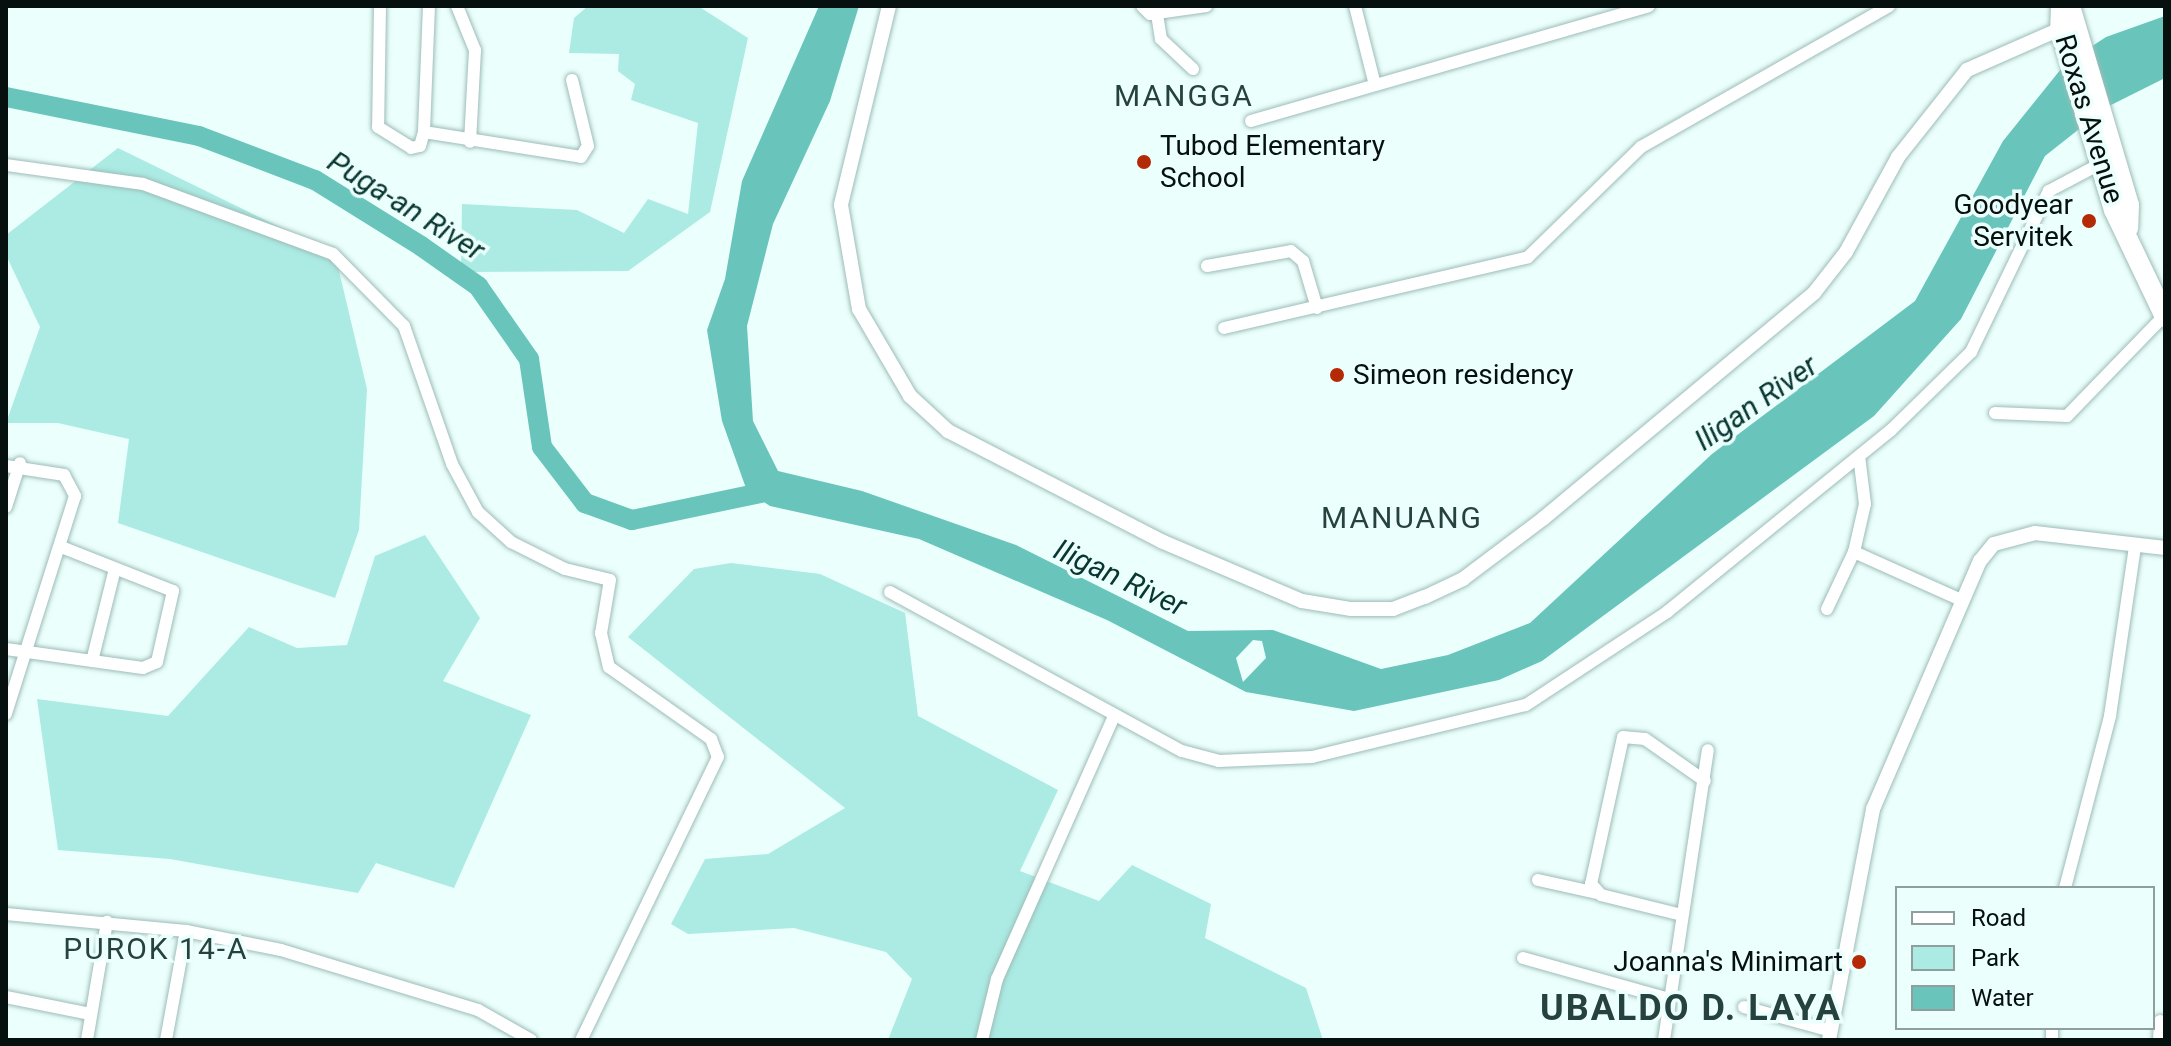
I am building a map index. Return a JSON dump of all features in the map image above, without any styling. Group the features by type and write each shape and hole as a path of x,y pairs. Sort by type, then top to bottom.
{"highway":[{"name":"Roxas Avenue","path":"2061,6 2104,158 2114,210 2128,228 2165,316"},
{"name":"Roxas Avenue","path":"2068,36 2070,6"}],"street":[{"path":"380,6 378,127 411,148 420,146 424,132 429,6"},
{"path":"457,6 475,50 470,142"},
{"path":"889,6 841,205 859,309 910,396 948,431 1161,541 1302,601 1351,609 1393,609 1425,597 1463,579 1544,518 1814,293 1846,252 1898,157 1967,70 2068,36"},
{"path":"1142,6 1157,14 1206,6"},
{"path":"1355,6 1375,85"},
{"path":"1251,121 1649,6"},
{"path":"1224,328 1528,257 1641,147 1889,6"},
{"path":"1157,14 1161,39 1193,69"},
{"path":"424,132 470,142 586,154 572,80"},
{"path":"890,592 1182,751 1251,762 1438,731 1526,705 1667,612 1859,456 1971,352 2049,191 2104,158"},
{"path":"6,165 143,184 333,254 404,326 452,464 478,512 511,542 565,569 610,580 601,633 609,667 711,739 718,757 581,1040"},
{"path":"1207,266 1291,251 1303,261 1317,308"},
{"path":"1995,413 2067,416 2165,316"},
{"path":"1827,609 1854,552 1865,504 1859,456"},
{"path":"6,507 20,463"},
{"path":"6,466 20,463 64,475 74,485 64,548 6,714"},
{"path":"1744,1007 1830,1035 1873,809 1959,599 1987,553 2010,536 2165,548"},
{"path":"2066,886 2110,716 2135,547"},
{"path":"6,649 25,655 151,667 175,598 166,587 64,548"},
{"path":"1854,552 1959,599"},
{"path":"92,661 115,569"},
{"path":"982,1040 997,979 1114,716"},
{"path":"1597,893 1591,884 1623,737 1645,739 1705,781"},
{"path":"1664,1040 1708,750"},
{"path":"1538,880 1682,915"},
{"path":"6,914 186,931 382,977 478,1010 531,1040"},
{"path":"87,1040 107,922"},
{"path":"166,1040 186,931"},
{"path":"1523,958 1669,999"},
{"path":"6,997 90,1014"},
{"path":"2159,1021 2159,1040"}],"green space":[{"path":"588,6 698,6 748,38 710,212 628,271 461,272 462,204 577,210 624,233 648,199 688,214 698,123 631,100 635,84 618,71 619,54 569,53 574,18"},
{"path":"118,148 335,254 367,389 359,530 335,598 118,523 129,439 58,423 6,423 40,327 6,255 6,235"},
{"path":"425,535 480,618 443,681 531,715 454,888 376,863 358,893 170,859 58,850 37,699 168,716 249,627 297,648 347,645 375,556"},
{"path":"731,563 820,574 905,613 918,716 1058,790 1020,871 1099,901 1132,865 1211,904 1205,938 1306,988 1323,1040 888,1040 912,979 886,952 794,928 688,934 671,924 705,859 768,854 845,808 628,637 694,569"}],"water":[{"path":"819,6 859,6 830,101 773,224 747,326 753,421 778,471 862,491 1016,545 1188,631 1273,630 1381,669 1448,655 1530,623 1712,454 1915,301 2003,141 2065,64 2106,37 2165,16 2165,78 2107,107 2045,156 1961,319 1874,416 1542,661 1499,680 1354,711 1246,692 1107,620 919,539 770,506 747,491 722,421 707,330 725,279 742,181","holes":["1253,640 1262,641 1266,658 1243,682 1236,658"]}],"waterway":[{"name":"Puga-an River","path":"6,97 199,136 315,180 421,246 478,286 529,359 542,447 585,503 632,520 774,490"}],"place":[{"name":"Tubod Elementary School","path":"1144,162"},
{"name":"Goodyear Servitek","path":"2089,221"},
{"name":"Simeon residency","path":"1337,375"},
{"name":"Joanna's Minimart","path":"1859,962"}],"district":[{"name":"MANGGA","path":"1184,96"},
{"name":"MANUANG","path":"1402,518"},
{"name":"PUROK 14-A","path":"156,949"},
{"name":"UBALDO D. LAYA","path":"1691,1009"}],"water label":[{"name":"Iligan River","path":"1756,403"},
{"name":"Iligan River","path":"1120,578"}]}
